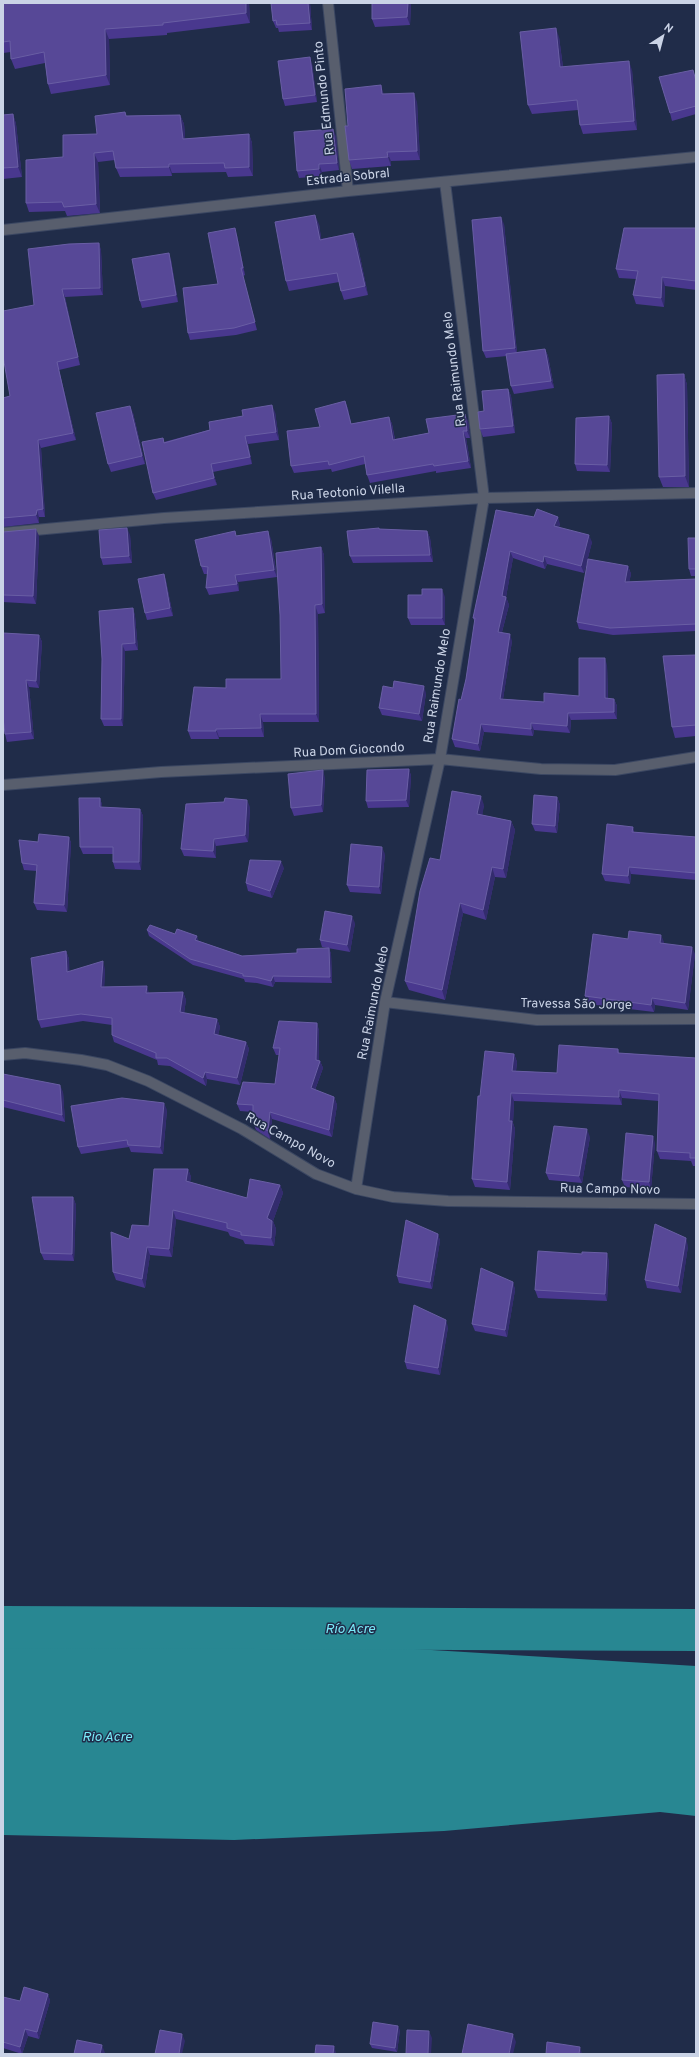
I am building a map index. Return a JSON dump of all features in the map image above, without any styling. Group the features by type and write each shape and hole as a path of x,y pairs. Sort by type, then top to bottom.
{"street":[{"name":"Rua Edmundo Pinto","path":"328,3 348,190"},
{"name":"Estrada Sobral","path":"3,230 348,190 696,157"},
{"name":"Rua Raimundo Melo","path":"356,1189 385,1002 440,759 484,498 445,182"},
{"name":"Rua Teotonio Vilella","path":"3,533 164,518 484,498 696,493"},
{"name":"Rua Dom Giocondo","path":"3,785 161,772 440,759 541,769 615,770 696,758"},
{"name":"Travessa São Jorge","path":"385,1002 537,1020 696,1019"},
{"name":"Rua Campo Novo","path":"3,1055 25,1053 107,1065 148,1081 242,1129 316,1174 356,1189 393,1197 448,1201 696,1204"}],"water":[{"name":"Rio Acre","path":"3,1626 113,1636 332,1644 696,1666 696,1816 660,1812 444,1831 234,1840 3,1835"}],"building":[{"path":"3,3 246,3 246,13 163,23 163,25 105,29 106,75 48,84 44,52 11,59 10,41 3,42"},
{"path":"271,3 308,3 310,23 277,25 276,20 273,21"},
{"path":"372,3 408,3 407,17 372,19"},
{"path":"556,28 560,67 629,61 634,121 580,125 577,100 528,105 520,32"},
{"path":"310,57 315,95 283,99 278,61"},
{"path":"693,70 696,81 696,106 670,113 659,77"},
{"path":"381,85 382,94 414,93 417,151 387,152 388,157 349,160 345,126 348,126 345,89"},
{"path":"125,112 126,116 180,115 183,139 249,134 249,167 225,168 224,163 169,164 169,167 116,168 113,151 94,153 96,204 64,207 62,202 26,203 26,160 63,157 63,135 97,134 95,116"},
{"path":"13,114 18,167 3,168 3,115"},
{"path":"333,129 337,163 319,164 319,169 297,171 294,132"},
{"path":"315,215 320,240 353,233 365,286 341,291 337,273 286,281 275,222"},
{"path":"501,217 515,348 483,351 472,220"},
{"path":"235,228 243,268 241,268 255,322 234,328 188,333 183,288 218,284 208,233"},
{"path":"624,228 696,228 696,281 662,277 661,298 633,295 638,271 616,269"},
{"path":"99,243 100,288 62,289 78,357 57,362 73,433 38,440 43,509 37,510 36,515 3,518 3,398 10,396 3,356 3,311 34,305 28,249 69,244"},
{"path":"169,253 176,295 140,301 132,259"},
{"path":"545,349 551,381 511,386 506,354"},
{"path":"684,374 685,476 659,477 657,375"},
{"path":"508,389 513,426 480,429 478,412 484,411 482,391"},
{"path":"345,401 351,424 389,417 393,440 429,433 426,419 465,414 467,431 463,431 468,461 434,466 433,464 367,475 364,456 329,465 328,461 291,466 287,431 320,427 315,409"},
{"path":"272,405 276,432 245,436 250,457 211,464 214,478 153,493 142,442 163,438 164,443 210,430 209,422 243,416 242,410"},
{"path":"130,406 142,456 108,464 96,413"},
{"path":"609,416 607,465 575,464 576,418"},
{"path":"537,509 558,517 554,526 589,535 581,566 544,556 543,562 510,551 502,596 506,597 498,632 510,634 500,699 544,702 544,693 579,696 579,658 605,658 605,698 614,699 614,712 568,713 567,726 531,723 531,729 481,724 478,744 452,739 459,699 461,700 466,679 475,618 473,618 496,510 534,517"},
{"path":"127,528 129,556 101,558 99,530"},
{"path":"379,528 427,531 430,555 350,556 347,531"},
{"path":"36,529 33,596 3,595 3,532"},
{"path":"235,531 236,536 268,531 274,570 235,575 237,584 206,588 208,567 201,566 195,540"},
{"path":"688,538 696,538 696,569 689,569"},
{"path":"321,547 322,604 315,605 316,714 260,714 261,728 188,731 194,687 226,688 226,679 281,679 280,615 276,553"},
{"path":"588,559 628,566 625,582 696,579 696,624 610,628 577,622"},
{"path":"164,574 170,608 145,613 138,579"},
{"path":"422,589 442,589 442,618 408,618 408,595 422,595"},
{"path":"133,608 135,643 122,644 121,719 101,719 102,659 99,611"},
{"path":"3,633 39,635 36,681 26,680 31,732 5,734 3,718"},
{"path":"696,655 696,725 672,727 663,656"},
{"path":"394,681 424,686 419,714 379,708 383,686 393,688"},
{"path":"409,769 406,800 366,801 367,770"},
{"path":"323,770 321,805 291,808 288,774"},
{"path":"452,791 481,796 477,814 511,821 503,869 492,867 483,910 460,903 442,990 405,981 420,891 430,858 440,860"},
{"path":"534,795 557,797 555,826 532,824"},
{"path":"79,798 100,798 100,807 140,809 139,862 113,862 113,847 80,847"},
{"path":"225,798 247,800 245,835 214,839 213,851 181,849 186,804 224,802"},
{"path":"607,824 633,827 632,832 696,837 696,873 629,867 628,876 602,874"},
{"path":"39,834 69,837 64,905 34,903 37,865 22,863 19,840 38,842"},
{"path":"351,844 382,847 379,887 347,885"},
{"path":"250,860 281,861 270,891 246,883"},
{"path":"325,911 352,916 347,945 320,940"},
{"path":"150,925 175,934 177,929 197,936 195,940 242,956 297,953 297,949 329,948 330,977 273,976 271,981 243,976 243,974 190,959 147,930"},
{"path":"629,931 661,935 660,943 692,947 685,1003 652,998 651,1005 585,996 593,934 628,939"},
{"path":"66,951 67,972 103,961 101,987 147,986 146,993 183,992 180,1012 217,1019 214,1034 246,1042 237,1078 205,1072 203,1078 167,1058 156,1058 156,1053 112,1035 112,1018 81,1014 38,1020 31,958"},
{"path":"279,1021 317,1023 316,1060 320,1061 311,1088 334,1097 329,1130 270,1112 268,1131 253,1122 253,1105 237,1104 243,1082 275,1084 280,1048 273,1048"},
{"path":"559,1045 618,1049 618,1053 696,1058 696,1158 690,1158 690,1153 657,1151 659,1094 619,1090 619,1097 511,1093 509,1121 512,1121 507,1182 472,1179 478,1096 480,1096 485,1051 514,1054 512,1071 557,1073"},
{"path":"3,1074 60,1085 62,1115 3,1100"},
{"path":"122,1098 164,1103 160,1147 128,1145 127,1140 78,1147 71,1106"},
{"path":"554,1126 587,1129 579,1176 546,1173"},
{"path":"626,1133 653,1136 649,1182 622,1180"},
{"path":"154,1169 188,1169 186,1181 247,1198 250,1179 280,1185 267,1218 272,1221 271,1238 241,1235 241,1232 227,1228 227,1223 173,1210 169,1249 147,1247 142,1279 113,1272 111,1232 129,1239 132,1225 149,1226"},
{"path":"32,1197 73,1197 72,1254 41,1253"},
{"path":"406,1220 438,1234 430,1282 397,1276"},
{"path":"655,1224 686,1238 678,1286 645,1280"},
{"path":"538,1251 582,1254 582,1252 607,1253 605,1294 535,1290"},
{"path":"481,1268 513,1282 505,1330 472,1324"},
{"path":"414,1305 446,1320 438,1368 405,1362"},
{"path":"24,1987 48,1994 37,2032 25,2029 20,2047 3,2042 3,1997 20,2001"},
{"path":"373,2022 398,2026 395,2048 370,2044"},
{"path":"468,2024 513,2034 509,2054 462,2054"},
{"path":"160,2030 182,2034 179,2054 155,2054"},
{"path":"407,2030 429,2031 428,2054 406,2054"},
{"path":"77,2040 102,2045 100,2054 74,2054"},
{"path":"547,2042 580,2047 579,2054 546,2054"},
{"path":"316,2045 334,2046 333,2054 315,2054"}],"waterway":[{"name":"Río Acre","path":"3,1627 696,1630"}]}
